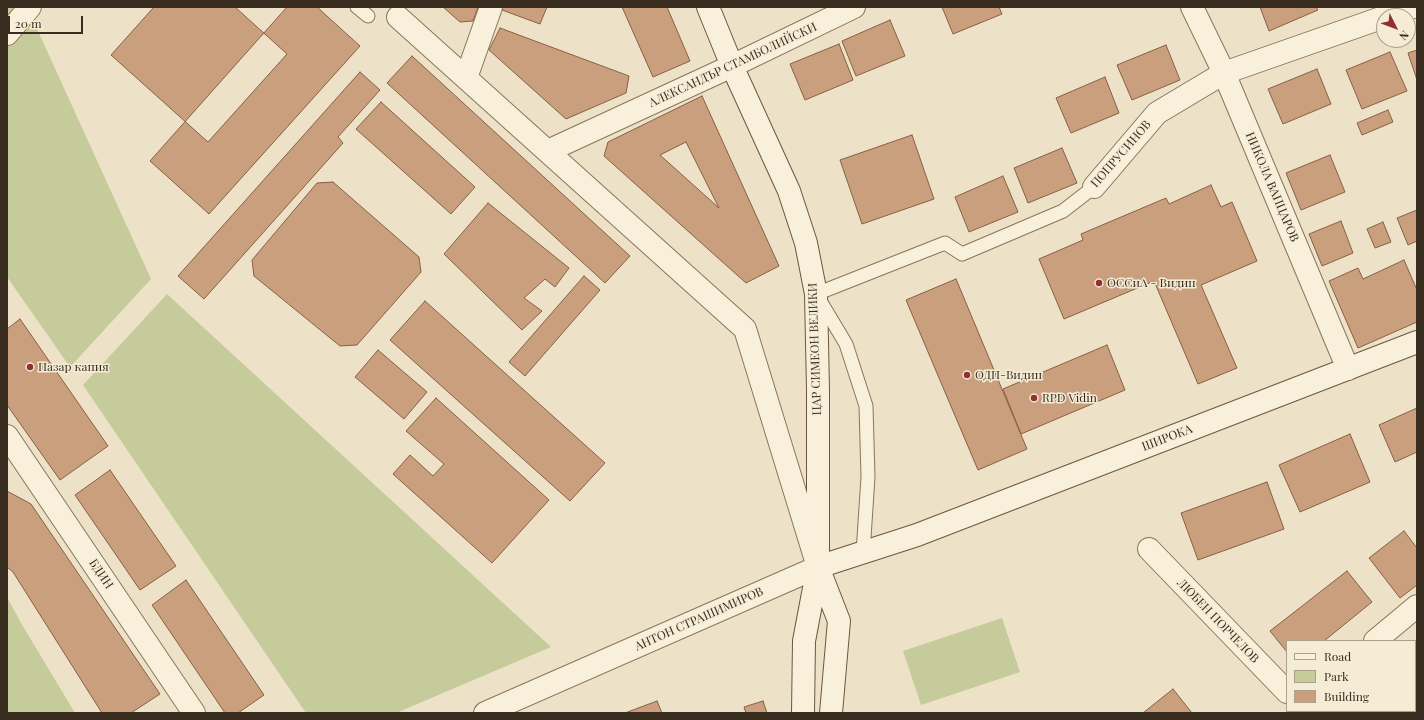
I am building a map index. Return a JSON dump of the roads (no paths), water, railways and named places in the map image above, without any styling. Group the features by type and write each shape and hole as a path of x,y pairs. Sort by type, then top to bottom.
{"street":[{"path":"7,34 30,7"},
{"path":"466,78 491,7"},
{"name":"ЦАР СИМЕОН ВЕЛИКИ","path":"708,7 732,66 788,191 806,243 816,294 818,390 818,567 804,641 803,713"},
{"name":"АЛЕКСАНДЪР СТАМБОЛИЙСКИ","path":"548,151 732,66 854,7"},
{"name":"НИКОЛА ВАПЦАРОВ","path":"1192,7 1224,72 1348,369"},
{"path":"398,17 745,329 818,567"},
{"name":"ПОПРУСИНОВ","path":"1094,187 1157,113 1224,72 1376,20"},
{"name":"ШИРОКА","path":"917,535 1417,342"},
{"name":"БДИН","path":"7,436 194,713"},
{"name":"АНТОН СТРАШИМИРОВ","path":"485,713 818,567 917,535"},
{"name":"ЛЮБЕН ПОРЧЕЛОВ","path":"1149,549 1286,691"},
{"name":"ЦАР СИМЕОН ВЕЛИКИ","path":"818,567 839,621 831,713"},
{"path":"1376,640 1417,606"}],"lane":[{"path":"358,7 368,16"},
{"name":"ПОПРУСИНОВ","path":"816,294 945,243 962,254 1063,211 1094,187"},
{"path":"816,294 846,344 866,406 868,477 863,552"}],"place":[{"name":"ОССиА - Видин","path":"1099,283"},
{"name":"Пазар капия","path":"30,367"},
{"name":"ОДП-Видин","path":"967,375"},
{"name":"RPD Vidin","path":"1034,398"}]}
